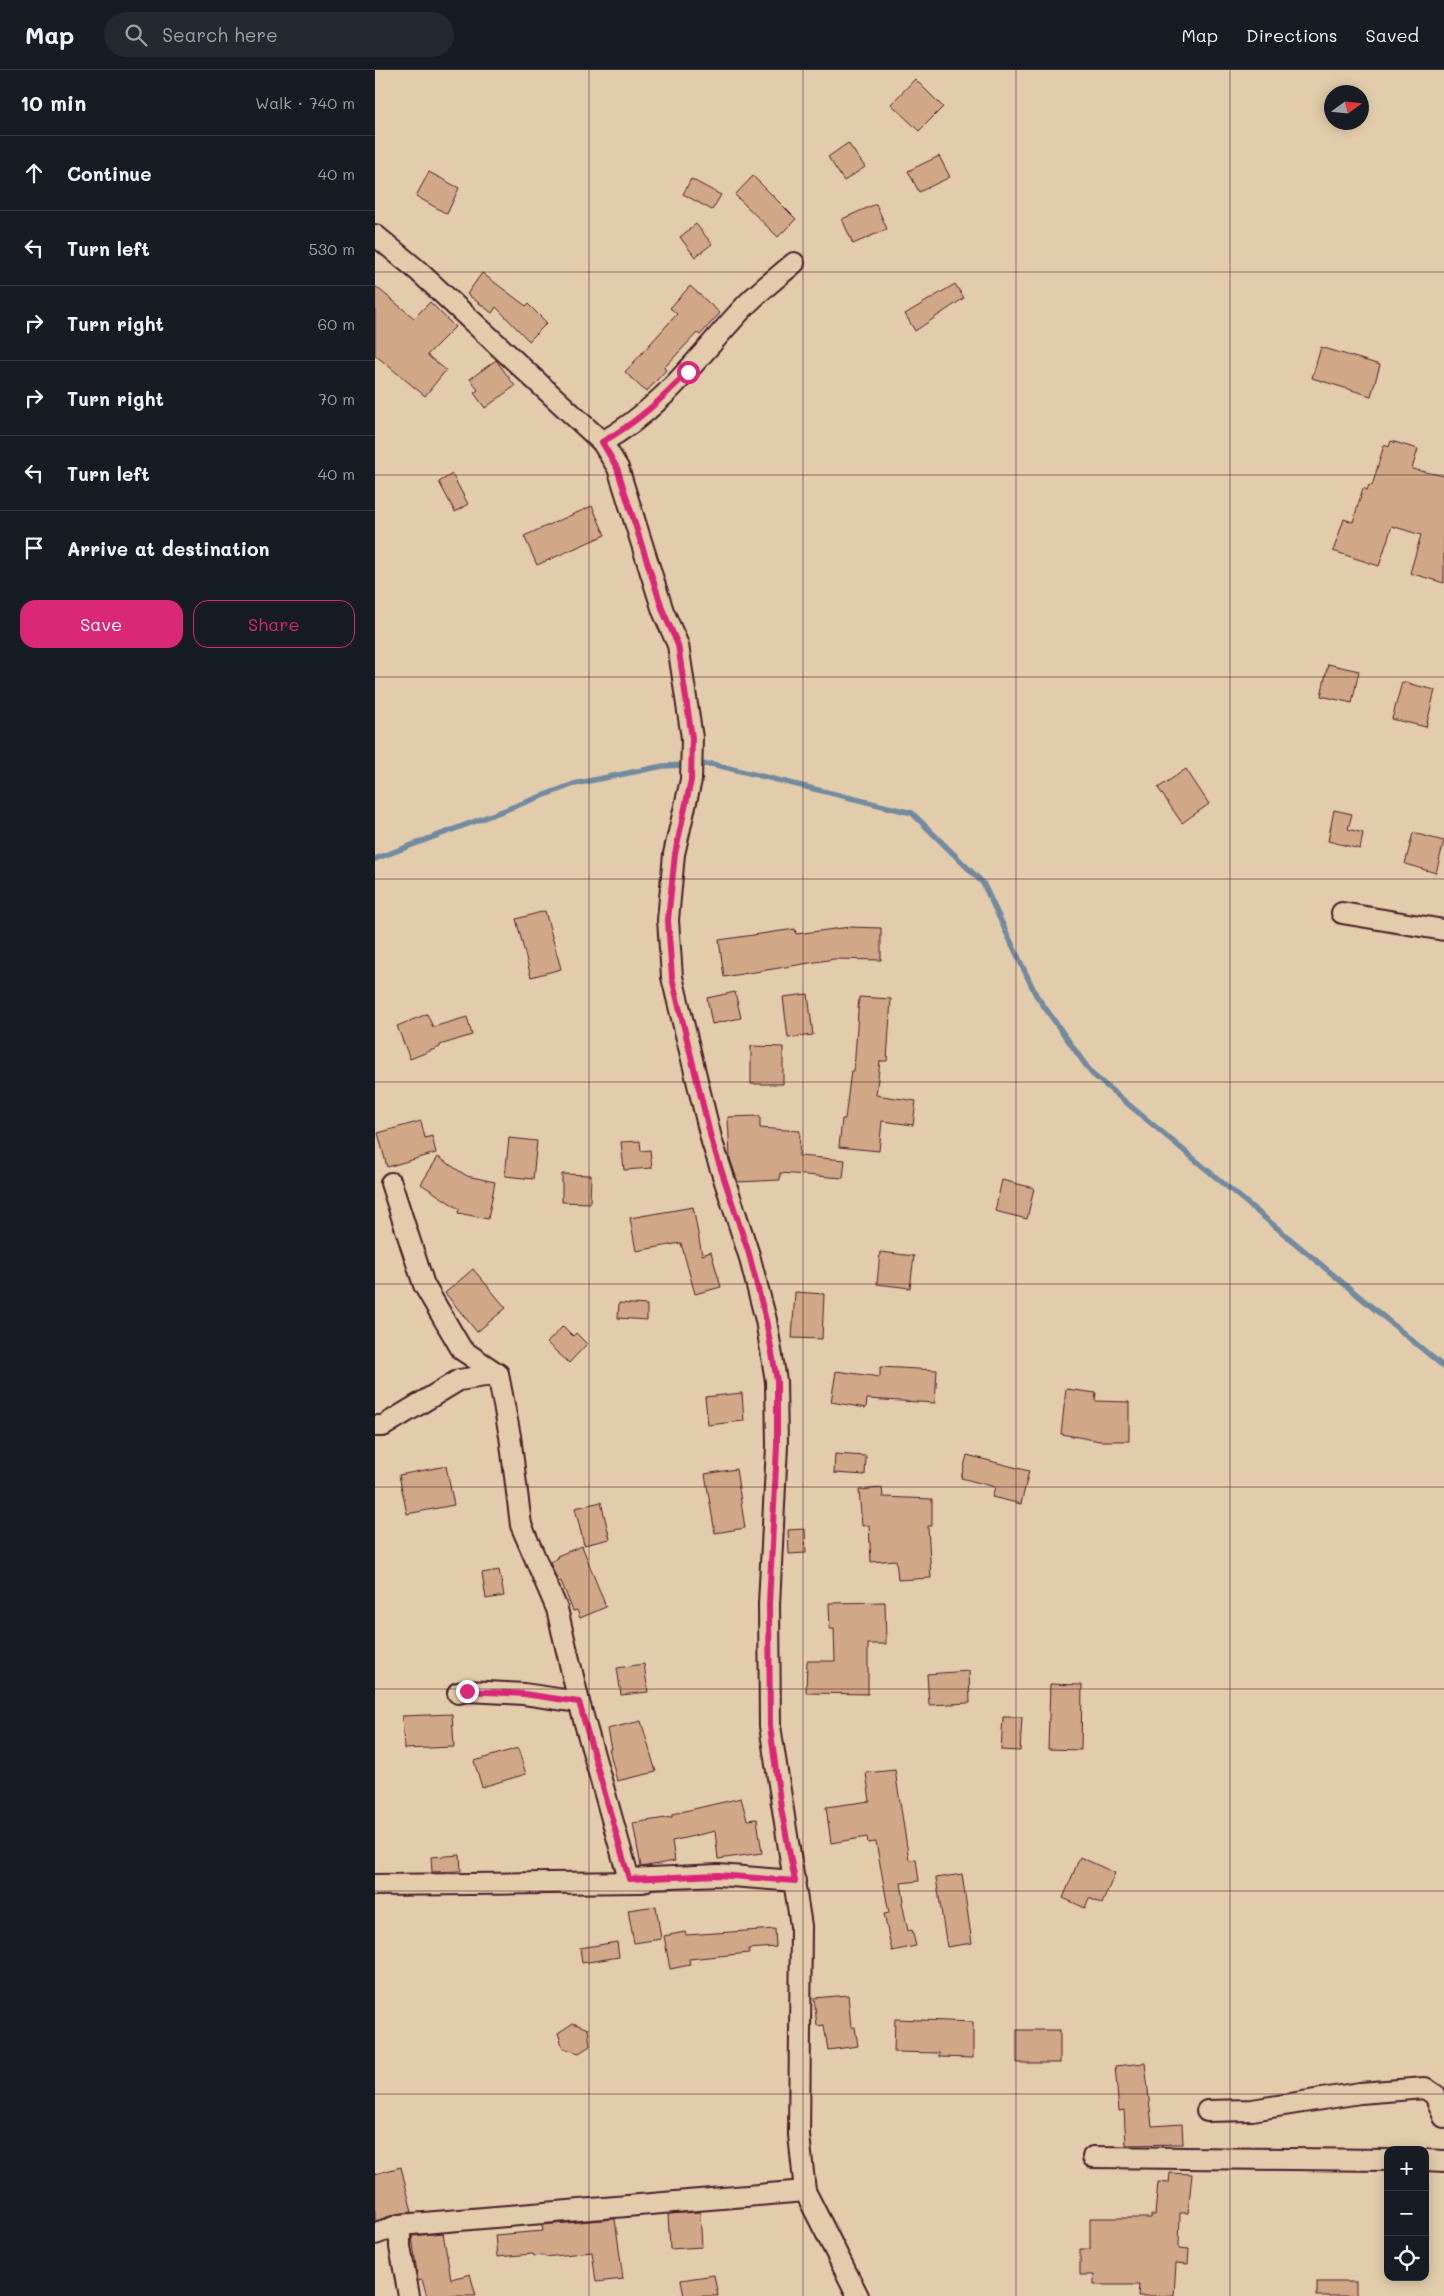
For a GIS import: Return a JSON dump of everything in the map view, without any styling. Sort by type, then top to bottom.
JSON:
[{"type":"street","points":[[375,235],[416,268],[602,442],[617,468],[663,611],[678,645],[692,738],[692,750],[691,776],[673,873],[668,920],[672,978],[712,1142],[749,1254],[766,1320],[777,1381],[777,1446],[769,1604],[770,1726],[781,1808],[795,1881],[801,1926],[799,2135],[805,2191],[858,2296]]},
{"type":"street","points":[[602,442],[625,429],[666,394],[749,302],[794,263]]},
{"type":"street","points":[[1343,913],[1444,930]]},
{"type":"street","points":[[391,1183],[424,1285],[462,1350],[498,1374],[511,1436],[521,1525],[557,1609],[579,1702],[629,1879],[718,1875],[795,1881]]},
{"type":"street","points":[[375,1426],[383,1426],[459,1380],[498,1374]]},
{"type":"street","points":[[458,1693],[467,1691],[524,1694],[579,1702]]},
{"type":"street","points":[[375,1885],[795,1881]]},
{"type":"street","points":[[1207,2111],[1252,2110],[1360,2093],[1425,2088],[1435,2094],[1444,2117]]},
{"type":"street","points":[[1093,2157],[1384,2160]]},
{"type":"street","points":[[1429,2160],[1444,2161]]},
{"type":"street","points":[[375,2234],[400,2226],[805,2191]]},
{"type":"street","points":[[400,2226],[400,2247],[409,2296]]},
{"type":"building","points":[[915,79],[943,107],[919,131],[891,104]]},
{"type":"building","points":[[848,143],[865,167],[844,181],[828,157]]},
{"type":"building","points":[[939,156],[950,177],[919,192],[908,171]]},
{"type":"building","points":[[429,172],[459,188],[447,214],[416,196]]},
{"type":"building","points":[[753,176],[796,219],[778,237],[735,195]]},
{"type":"building","points":[[691,179],[721,195],[712,210],[683,194]]},
{"type":"building","points":[[876,204],[887,229],[853,244],[842,219]]},
{"type":"building","points":[[696,224],[712,244],[695,257],[680,237]]},
{"type":"building","points":[[482,273],[526,306],[528,304],[547,323],[529,341],[496,307],[492,313],[467,294]]},
{"type":"building","points":[[955,284],[964,298],[915,331],[905,314]]},
{"type":"building","points":[[375,286],[414,318],[430,302],[455,327],[427,355],[446,370],[425,396],[375,355]]},
{"type":"building","points":[[690,286],[720,313],[700,335],[697,333],[664,368],[666,370],[646,392],[625,372],[677,314],[670,308]]},
{"type":"building","points":[[1321,347],[1380,365],[1371,396],[1312,378]]},
{"type":"building","points":[[496,360],[515,386],[485,408],[474,393],[478,390],[470,379]]},
{"type":"building","points":[[1391,441],[1418,449],[1412,469],[1444,476],[1444,583],[1410,573],[1421,535],[1392,526],[1379,566],[1333,551],[1344,519],[1353,522],[1363,488],[1367,490],[1369,485],[1372,486],[1384,445],[1389,447]]},
{"type":"building","points":[[452,474],[468,504],[455,512],[439,482]]},
{"type":"building","points":[[592,506],[605,535],[537,565],[524,536]]},
{"type":"building","points":[[1328,664],[1359,671],[1352,703],[1321,696]]},
{"type":"building","points":[[1402,682],[1435,690],[1426,727],[1392,719]]},
{"type":"building","points":[[1186,769],[1209,804],[1182,823],[1158,788]]},
{"type":"building","points":[[1334,810],[1352,814],[1348,829],[1363,833],[1360,849],[1328,841]]},
{"type":"building","points":[[1413,833],[1444,841],[1436,873],[1405,864]]},
{"type":"building","points":[[545,911],[561,969],[531,977],[516,919]]},
{"type":"building","points":[[850,927],[881,928],[881,960],[834,959],[724,977],[719,940],[795,929],[796,934]]},
{"type":"building","points":[[735,992],[741,1018],[712,1024],[707,998]]},
{"type":"building","points":[[808,994],[813,1035],[788,1038],[783,997]]},
{"type":"building","points":[[859,997],[891,999],[887,1061],[880,1061],[876,1095],[916,1101],[913,1125],[882,1121],[879,1151],[839,1147],[842,1119],[845,1119],[851,1071],[854,1071]]},
{"type":"building","points":[[427,1014],[433,1027],[467,1017],[472,1035],[440,1045],[440,1047],[410,1059],[397,1026]]},
{"type":"building","points":[[751,1046],[783,1047],[783,1084],[751,1084]]},
{"type":"building","points":[[760,1116],[760,1128],[800,1131],[799,1156],[845,1160],[843,1178],[780,1173],[780,1180],[738,1182],[730,1159],[728,1117]]},
{"type":"building","points":[[421,1121],[425,1138],[432,1136],[436,1153],[387,1167],[378,1133]]},
{"type":"building","points":[[509,1138],[537,1141],[533,1179],[505,1176]]},
{"type":"building","points":[[640,1141],[641,1151],[650,1150],[652,1168],[624,1170],[621,1142]]},
{"type":"building","points":[[438,1157],[467,1176],[495,1182],[488,1219],[458,1213],[459,1209],[421,1184]]},
{"type":"building","points":[[562,1174],[591,1175],[590,1203],[562,1202]]},
{"type":"building","points":[[1002,1180],[1034,1188],[1027,1219],[995,1211]]},
{"type":"building","points":[[693,1207],[702,1255],[711,1252],[721,1287],[695,1294],[681,1243],[636,1251],[630,1218]]},
{"type":"building","points":[[880,1252],[914,1256],[910,1288],[877,1284]]},
{"type":"building","points":[[473,1269],[506,1308],[477,1332],[445,1293]]},
{"type":"building","points":[[795,1292],[824,1294],[822,1339],[792,1338]]},
{"type":"building","points":[[619,1303],[647,1305],[647,1320],[618,1318]]},
{"type":"building","points":[[563,1326],[573,1336],[576,1333],[587,1344],[569,1363],[547,1343]]},
{"type":"building","points":[[880,1367],[937,1370],[935,1403],[867,1399],[866,1408],[831,1402],[836,1371],[880,1377]]},
{"type":"building","points":[[1066,1389],[1096,1393],[1095,1401],[1129,1402],[1129,1441],[1100,1441],[1061,1434]]},
{"type":"building","points":[[742,1393],[744,1421],[708,1425],[705,1397]]},
{"type":"building","points":[[835,1454],[866,1456],[865,1475],[834,1473]]},
{"type":"building","points":[[967,1455],[1029,1471],[1021,1504],[992,1497],[995,1487],[961,1478]]},
{"type":"building","points":[[446,1466],[454,1505],[407,1514],[399,1475]]},
{"type":"building","points":[[736,1469],[745,1528],[715,1533],[705,1474]]},
{"type":"building","points":[[882,1488],[883,1497],[932,1499],[932,1526],[928,1526],[931,1578],[898,1580],[896,1560],[871,1562],[869,1525],[862,1526],[859,1490]]},
{"type":"building","points":[[601,1502],[610,1539],[584,1545],[575,1508]]},
{"type":"building","points":[[805,1529],[806,1553],[789,1554],[788,1530]]},
{"type":"building","points":[[582,1546],[606,1607],[580,1618],[577,1610],[573,1611],[561,1581],[558,1582],[550,1562],[558,1558],[557,1556]]},
{"type":"building","points":[[499,1570],[504,1596],[486,1599],[482,1573]]},
{"type":"building","points":[[885,1602],[886,1644],[868,1644],[868,1694],[806,1693],[807,1661],[835,1661],[834,1629],[830,1629],[829,1603]]},
{"type":"building","points":[[644,1664],[648,1692],[621,1695],[617,1668]]},
{"type":"building","points":[[969,1671],[970,1703],[929,1705],[927,1674]]},
{"type":"building","points":[[1050,1684],[1082,1685],[1081,1750],[1048,1749]]},
{"type":"building","points":[[452,1714],[454,1747],[404,1749],[402,1716]]},
{"type":"building","points":[[1003,1717],[1022,1717],[1020,1751],[1001,1750]]},
{"type":"building","points":[[641,1721],[656,1772],[617,1781],[609,1749],[611,1749],[607,1729]]},
{"type":"building","points":[[518,1748],[526,1774],[482,1787],[474,1761]]},
{"type":"building","points":[[895,1770],[909,1860],[916,1859],[919,1881],[901,1883],[904,1901],[902,1902],[908,1931],[912,1930],[916,1946],[892,1951],[884,1914],[889,1913],[876,1842],[868,1843],[867,1837],[831,1843],[826,1807],[870,1801],[866,1773]]},
{"type":"building","points":[[741,1798],[747,1820],[757,1819],[762,1853],[718,1859],[715,1831],[672,1841],[675,1861],[641,1867],[633,1823],[672,1817],[672,1814]]},
{"type":"building","points":[[460,1855],[461,1871],[432,1872],[431,1857]]},
{"type":"building","points":[[1080,1857],[1115,1873],[1102,1904],[1089,1898],[1085,1908],[1063,1898]]},
{"type":"building","points":[[962,1874],[972,1943],[947,1947],[936,1878]]},
{"type":"building","points":[[656,1906],[661,1939],[634,1943],[628,1910]]},
{"type":"building","points":[[775,1929],[776,1947],[748,1949],[749,1953],[689,1959],[690,1965],[670,1969],[664,1936],[685,1932],[686,1935]]},
{"type":"building","points":[[617,1942],[619,1957],[582,1963],[580,1948]]},
{"type":"building","points":[[848,1995],[851,2027],[855,2027],[858,2046],[828,2050],[824,2025],[817,2026],[814,1998]]},
{"type":"building","points":[[895,2019],[973,2022],[973,2058],[939,2057],[939,2053],[894,2052]]},
{"type":"building","points":[[573,2023],[588,2029],[590,2046],[579,2053],[563,2048],[558,2033]]},
{"type":"building","points":[[1017,2030],[1060,2030],[1060,2063],[1017,2063]]},
{"type":"building","points":[[1145,2063],[1152,2126],[1182,2124],[1183,2144],[1126,2145],[1124,2110],[1119,2111],[1115,2066]]},
{"type":"building","points":[[401,2167],[412,2212],[396,2214],[375,2221],[375,2174]]},
{"type":"building","points":[[1170,2173],[1192,2174],[1188,2213],[1180,2213],[1179,2248],[1189,2249],[1188,2264],[1176,2263],[1174,2296],[1138,2296],[1139,2285],[1094,2285],[1094,2275],[1080,2275],[1080,2249],[1090,2249],[1090,2218],[1151,2218],[1151,2215],[1155,2215],[1158,2182],[1169,2183]]},
{"type":"building","points":[[700,2212],[702,2247],[670,2249],[668,2214]]},
{"type":"building","points":[[615,2219],[623,2279],[596,2282],[592,2252],[545,2257],[544,2255],[534,2256],[533,2254],[497,2257],[495,2235],[543,2231],[542,2225]]},
{"type":"building","points":[[443,2233],[451,2279],[470,2274],[476,2296],[427,2296],[422,2280],[418,2281],[412,2236]]},
{"type":"building","points":[[714,2275],[718,2296],[684,2296],[681,2280]]},
{"type":"building","points":[[1317,2282],[1356,2282],[1356,2296],[1317,2296]]},
{"type":"waterway","points":[[375,859],[574,784],[663,766],[712,764],[912,813],[983,883],[1036,995],[1092,1074],[1444,1367]]},
{"type":"route","points":[[467,1691],[524,1694],[579,1702],[629,1879],[718,1875],[795,1881],[781,1808],[770,1726],[769,1604],[777,1446],[777,1381],[766,1320],[749,1254],[712,1142],[672,978],[668,920],[675,854],[691,780],[692,738],[678,645],[663,611],[617,468],[602,442],[625,429],[666,394],[688,372]]}]
